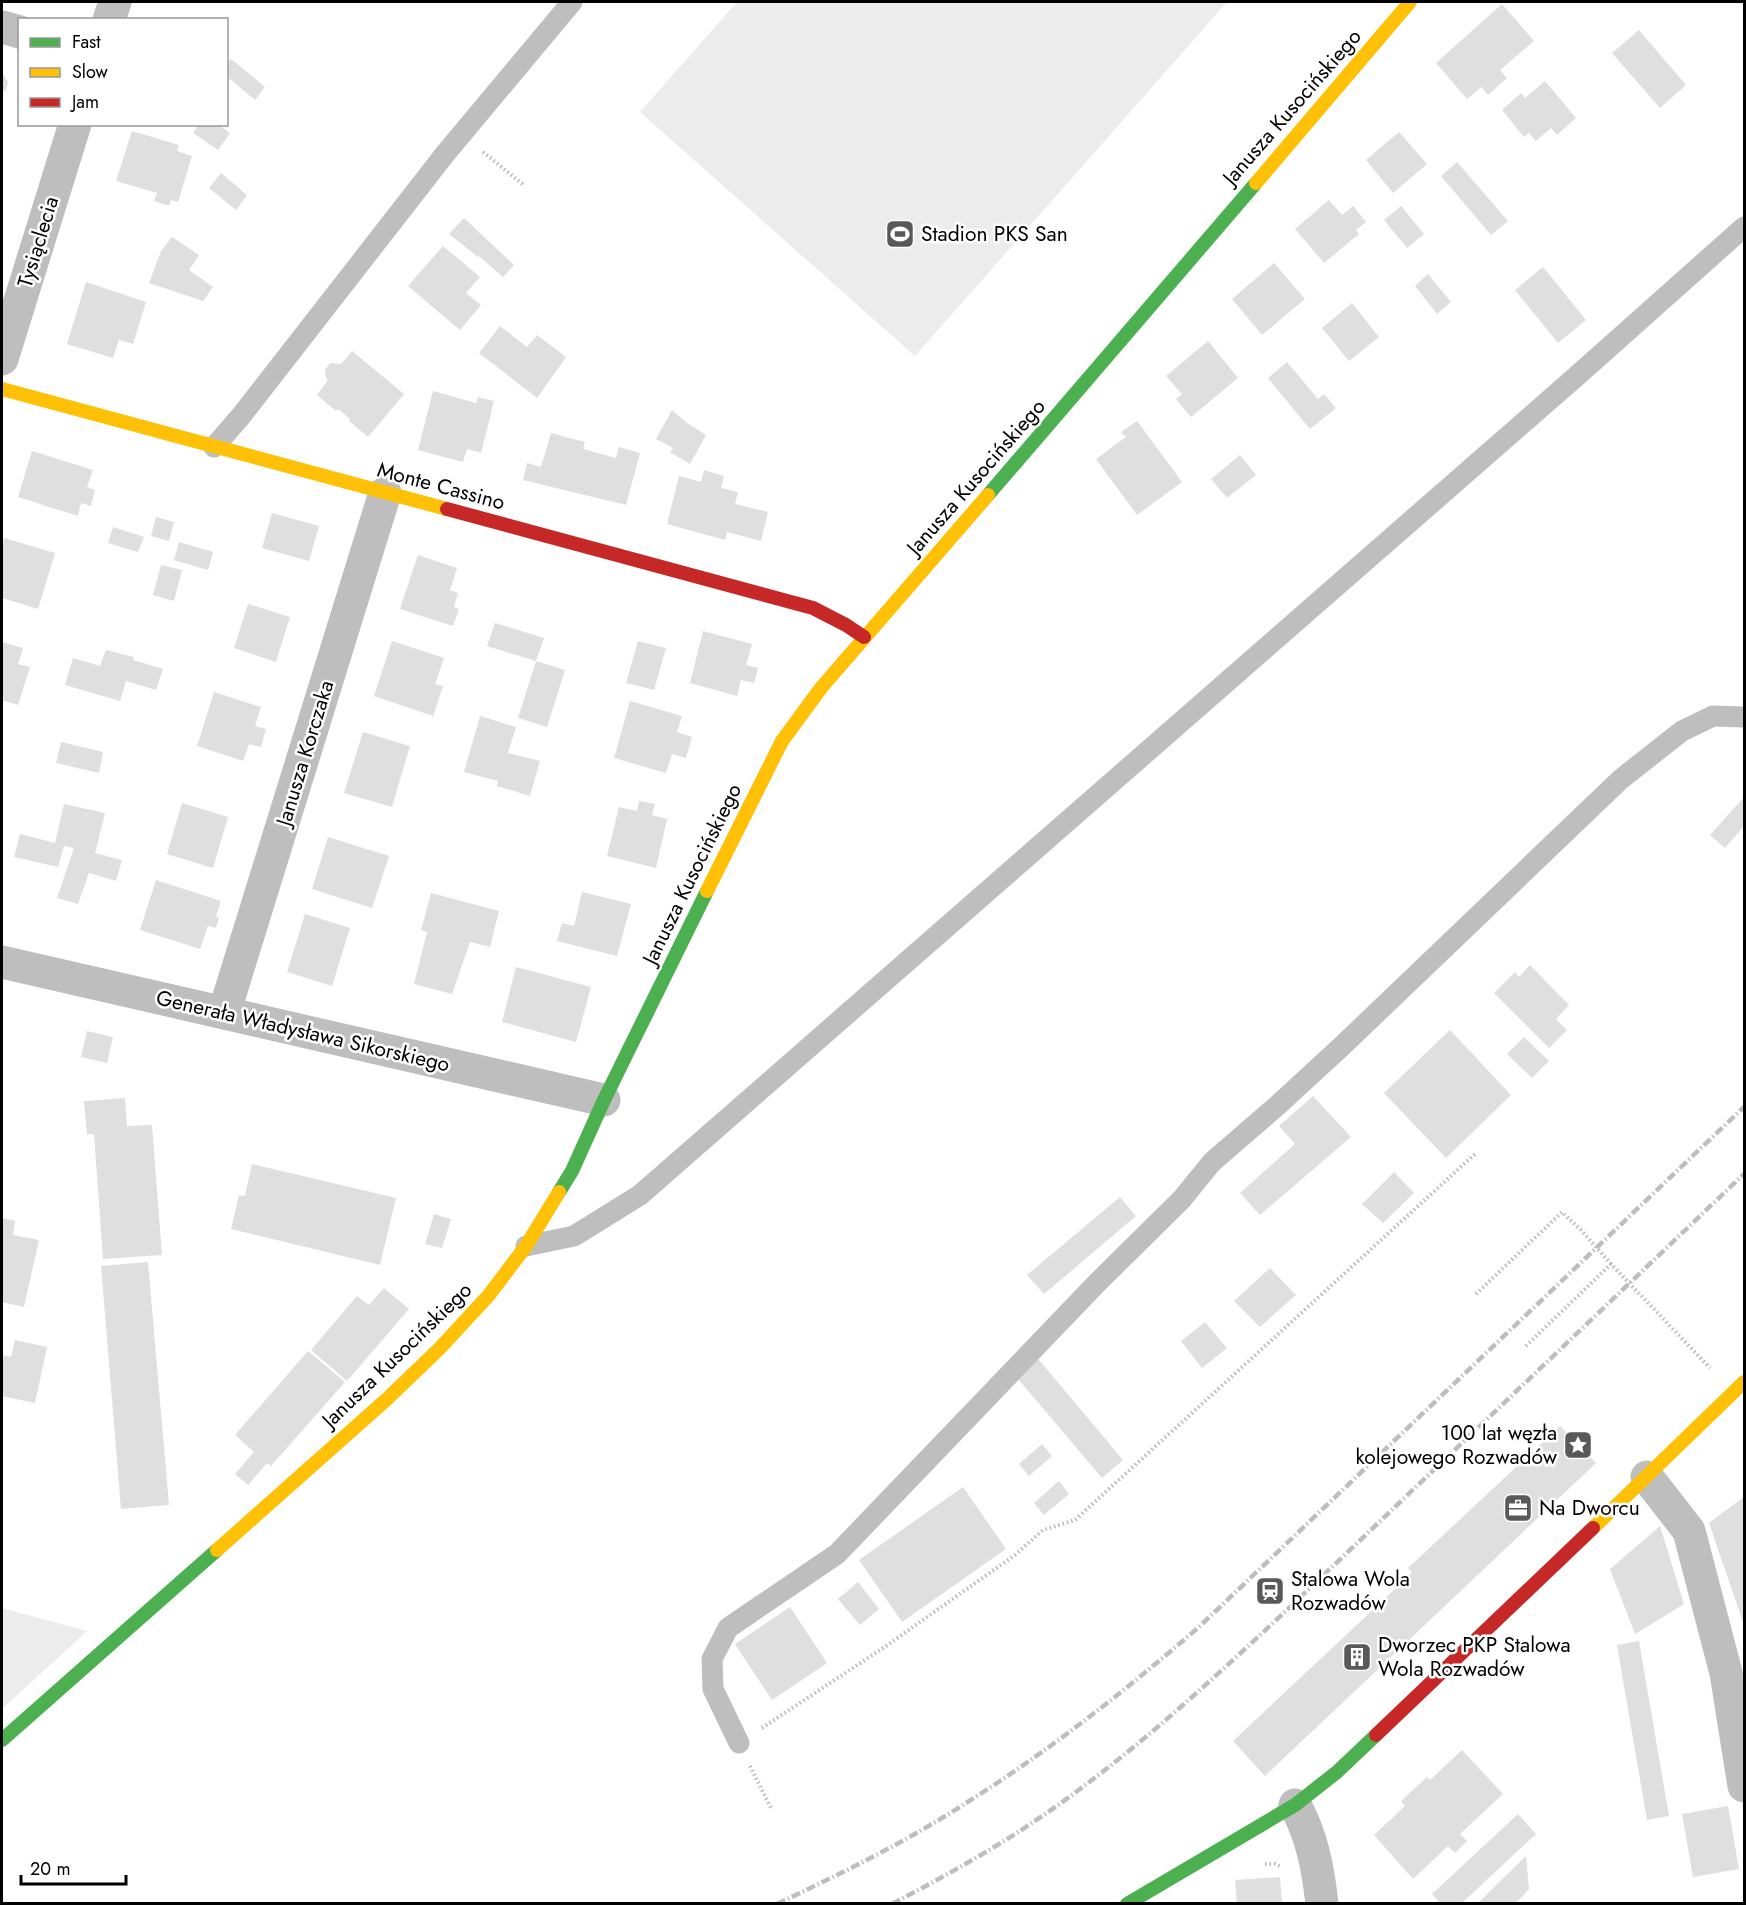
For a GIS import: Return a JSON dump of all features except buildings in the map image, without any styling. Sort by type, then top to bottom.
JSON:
[{"type":"street","points":[[110,18],[115,2]]},
{"type":"street","name":"Janusza Kusocińskiego","points":[[2,1740],[387,1399],[440,1348],[489,1295],[526,1246],[572,1171],[604,1100],[782,741],[821,688],[864,637],[1410,2]]},
{"type":"street","points":[[2,27],[18,31]]},
{"type":"street","name":"Tysiąclecia","points":[[2,359],[74,126]]},
{"type":"street","name":"Monte Cassino","points":[[2,389],[813,608],[864,637]]},
{"type":"street","name":"Janusza Korczaka","points":[[224,1013],[386,493]]},
{"type":"street","name":"Generała Władysława Sikorskiego","points":[[2,962],[604,1100]]},
{"type":"street","points":[[1127,1904],[1295,1805],[1337,1772],[1744,1382]]},
{"type":"street","points":[[1647,1477],[1689,1531],[1725,1673],[1744,1786]]},
{"type":"street","points":[[1295,1805],[1306,1825],[1314,1850],[1322,1904]]},
{"type":"lane","points":[[214,447],[241,416],[462,134],[572,2]]},
{"type":"lane","points":[[526,1246],[574,1236],[640,1195],[1552,398],[1744,227]]},
{"type":"lane","points":[[739,1743],[712,1689],[712,1659],[728,1628],[837,1554],[1097,1283],[1182,1199],[1212,1162],[1334,1053],[1621,779],[1682,731],[1713,716],[1744,717]]},
{"type":"path","points":[[462,134],[525,186]]},
{"type":"path","points":[[771,1808],[739,1743],[886,1646],[1015,1555],[1043,1530],[1075,1520],[1475,1154]]},
{"type":"path","points":[[1476,1294],[1562,1212],[1712,1370]]},
{"type":"path","points":[[1526,1346],[1611,1264]]},
{"type":"shaded area","name":"Stadion PKS San","points":[[737,2],[1227,2],[915,356],[640,112]]},
{"type":"shaded area","points":[[2,1608],[87,1631],[2,1709]]},
{"type":"railway","points":[[777,1904],[826,1881],[943,1817],[1057,1741],[1143,1674],[1199,1627],[1744,1107]]},
{"type":"railway","points":[[892,1904],[976,1858],[1038,1819],[1118,1760],[1176,1711],[1288,1609],[1744,1174]]},
{"type":"traffic: fast","points":[[988,495],[1256,183]]},
{"type":"traffic: fast","points":[[559,1192],[572,1171],[604,1100],[707,891]]},
{"type":"traffic: fast","points":[[2,1740],[217,1550]]},
{"type":"traffic: fast","points":[[1127,1904],[1295,1805],[1337,1772],[1376,1735]]},
{"type":"traffic: slow","points":[[1256,183],[1410,2]]},
{"type":"traffic: slow","points":[[2,389],[447,509]]},
{"type":"traffic: slow","points":[[707,891],[782,741],[821,688],[988,495]]},
{"type":"traffic: slow","points":[[217,1550],[387,1399],[440,1348],[489,1295],[526,1246],[559,1192]]},
{"type":"traffic: slow","points":[[1593,1528],[1744,1382]]},
{"type":"traffic: jam","points":[[447,509],[813,608],[864,637]]},
{"type":"traffic: jam","points":[[1376,1735],[1593,1528]]},
{"type":"place","name":"Stadion PKS San","points":[[900,234]]},
{"type":"place","name":"100 lat węzła kolejowego Rozwadów","points":[[1578,1445]]},
{"type":"place","name":"Na Dworcu","points":[[1518,1508]]},
{"type":"place","name":"Stalowa Wola Rozwadów","points":[[1270,1591]]},
{"type":"place","name":"Dworzec PKP Stalowa Wola Rozwadów","points":[[1357,1657]]}]
